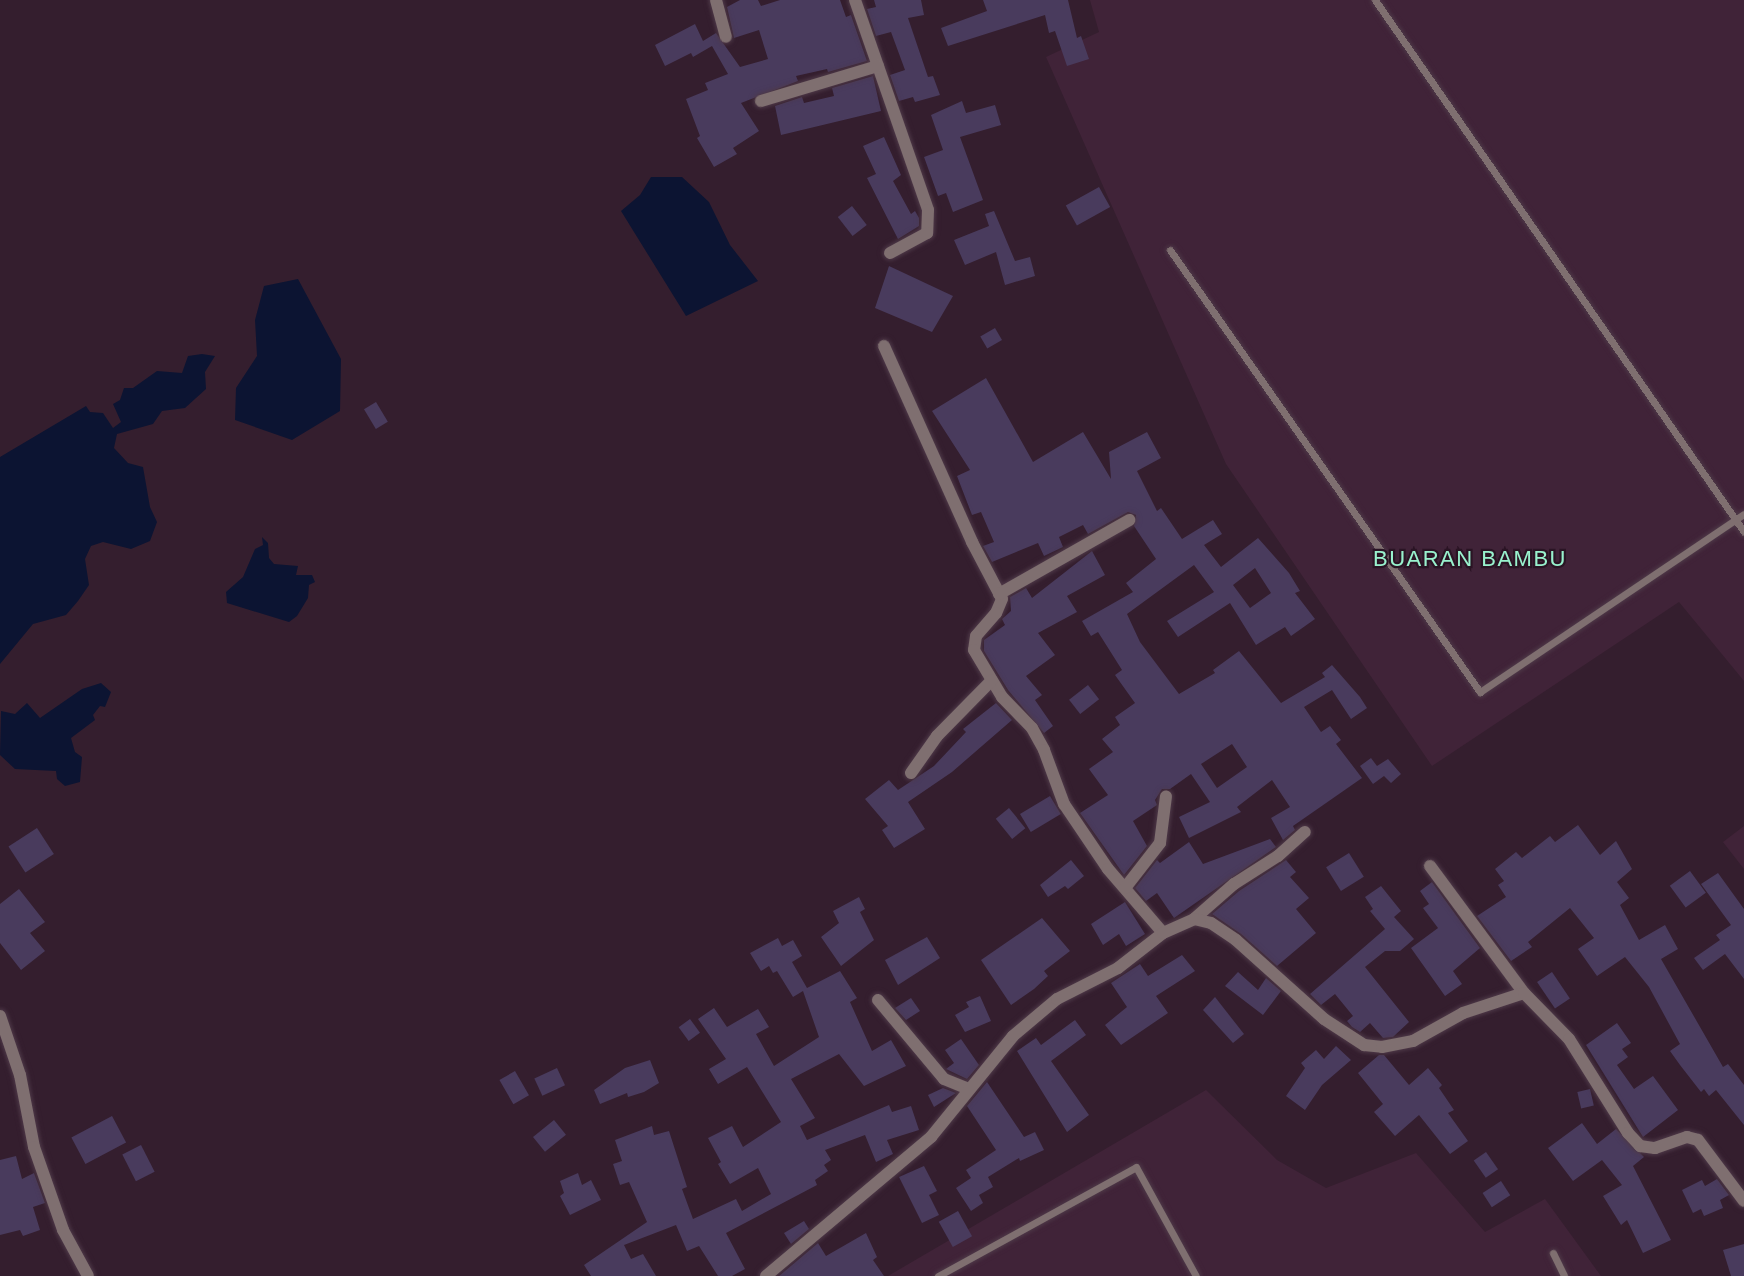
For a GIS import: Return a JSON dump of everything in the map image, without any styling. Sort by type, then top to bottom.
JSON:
[{"type":"street","points":[[716,0],[726,37]]},
{"type":"street","points":[[855,0],[928,210],[927,233],[890,253]]},
{"type":"street","points":[[761,101],[878,66]]},
{"type":"street","points":[[884,346],[999,594],[1002,605],[973,642],[974,650],[1002,697],[1032,728],[1044,750],[1064,804],[1125,888],[1163,933]]},
{"type":"street","points":[[999,594],[1129,520]]},
{"type":"street","points":[[911,773],[937,736],[993,680]]},
{"type":"street","points":[[1125,888],[1160,843],[1166,796]]},
{"type":"street","points":[[766,1276],[931,1137],[1013,1036],[1057,999],[1118,968],[1163,933],[1194,919],[1305,832]]},
{"type":"street","points":[[1430,866],[1524,993],[1569,1039],[1628,1133],[1641,1146],[1655,1148],[1687,1137],[1698,1140],[1744,1201]]},
{"type":"street","points":[[1194,919],[1211,923],[1236,940],[1324,1019],[1365,1045],[1382,1047],[1413,1041],[1463,1013],[1524,993]]},
{"type":"street","points":[[878,1000],[944,1079],[969,1089]]},
{"type":"street","points":[[0,1016],[20,1075],[34,1147],[63,1230],[88,1276]]},
{"type":"lane","points":[[1375,0],[1744,532]]},
{"type":"lane","points":[[1170,250],[1480,692],[1744,514]]},
{"type":"lane","points":[[938,1276],[1136,1167],[1196,1276]]},
{"type":"lane","points":[[1553,1253],[1564,1276]]},
{"type":"shaded area","points":[[1090,0],[1744,0],[1744,681],[1679,602],[1432,766],[1226,464],[1046,57],[1099,32]]},
{"type":"shaded area","points":[[1744,826],[1744,869],[1723,842]]},
{"type":"shaded area","points":[[1206,1090],[1277,1160],[1326,1188],[1416,1153],[1485,1232],[1545,1199],[1601,1276],[888,1276]]},
{"type":"water","points":[[651,177],[682,177],[709,202],[730,245],[758,281],[686,316],[621,211],[640,195]]},
{"type":"water","points":[[298,279],[341,359],[340,411],[292,440],[235,420],[236,388],[257,356],[255,320],[264,286]]},
{"type":"water","points":[[202,354],[215,356],[205,372],[206,389],[185,408],[162,411],[153,424],[117,434],[114,448],[128,463],[143,467],[150,507],[157,522],[150,541],[131,549],[103,542],[91,546],[85,559],[89,585],[78,601],[66,615],[33,624],[0,664],[0,457],[86,406],[90,412],[103,413],[113,428],[121,422],[113,404],[120,400],[124,388],[133,388],[157,371],[182,373],[188,356]]},
{"type":"water","points":[[262,537],[268,543],[269,558],[274,564],[298,566],[296,575],[312,575],[315,582],[309,585],[308,598],[297,616],[289,622],[227,603],[226,592],[243,577],[255,549],[263,545]]},
{"type":"water","points":[[101,683],[111,692],[105,707],[100,706],[93,715],[95,720],[71,738],[75,752],[82,757],[80,782],[65,786],[57,779],[56,771],[15,769],[0,755],[1,711],[15,714],[27,703],[40,718],[82,689]]},
{"type":"building","points":[[740,0],[758,0],[761,6],[780,0],[840,0],[846,17],[851,15],[867,61],[828,72],[827,69],[796,76],[798,81],[741,103],[759,131],[733,148],[737,154],[714,167],[697,138],[700,136],[686,99],[708,90],[705,83],[728,74],[712,46],[693,57],[691,53],[665,66],[655,45],[695,24],[703,41],[716,33],[740,67],[768,59],[759,30],[734,38],[727,7]]},
{"type":"building","points":[[874,0],[921,0],[924,15],[908,18],[928,77],[933,76],[940,95],[915,102],[913,97],[899,101],[890,75],[905,70],[891,32],[876,36],[867,9],[876,7]]},
{"type":"building","points":[[983,0],[1068,0],[1077,38],[1081,36],[1089,59],[1067,66],[1055,31],[1049,33],[1045,15],[948,46],[941,28],[987,11]]},
{"type":"building","points":[[873,76],[881,111],[781,135],[775,106],[802,97],[804,103],[834,96],[832,88]]},
{"type":"building","points":[[962,101],[966,113],[995,105],[1001,125],[960,137],[983,200],[953,212],[946,193],[938,196],[924,157],[943,150],[931,115]]},
{"type":"building","points":[[884,137],[901,175],[893,181],[911,214],[915,211],[919,218],[919,226],[898,239],[867,178],[876,174],[863,146]]},
{"type":"building","points":[[1099,187],[1110,207],[1077,226],[1066,205]]},
{"type":"building","points":[[852,206],[867,225],[853,236],[838,217]]},
{"type":"building","points":[[994,211],[1015,261],[1030,257],[1035,276],[1005,285],[996,252],[965,265],[954,240],[989,226],[985,214]]},
{"type":"building","points":[[889,266],[953,296],[932,332],[875,308]]},
{"type":"building","points":[[995,328],[1002,340],[987,349],[980,336]]},
{"type":"building","points":[[986,378],[1033,462],[1083,432],[1111,479],[1109,452],[1147,432],[1161,458],[1137,471],[1157,511],[1161,508],[1182,539],[1213,520],[1222,534],[1204,545],[1221,567],[1258,538],[1289,573],[1300,591],[1295,593],[1315,619],[1291,636],[1285,627],[1256,645],[1230,603],[1178,637],[1167,621],[1214,592],[1194,565],[1127,614],[1140,642],[1179,694],[1215,673],[1213,670],[1239,651],[1281,703],[1325,677],[1322,673],[1332,665],[1367,708],[1351,719],[1332,690],[1304,707],[1321,732],[1330,726],[1341,740],[1336,744],[1362,778],[1293,826],[1295,830],[1283,840],[1271,818],[1290,807],[1272,780],[1237,807],[1241,812],[1189,838],[1179,817],[1210,802],[1191,774],[1170,789],[1162,789],[1155,800],[1157,805],[1133,821],[1147,846],[1124,875],[1080,813],[1108,795],[1089,769],[1113,752],[1102,739],[1120,725],[1115,717],[1135,703],[1115,675],[1122,670],[1098,632],[1091,636],[1082,621],[1133,592],[1126,583],[1156,559],[1134,526],[1136,515],[1128,512],[1088,534],[1083,525],[1059,537],[1063,547],[1044,556],[1038,543],[992,562],[983,546],[994,542],[981,512],[972,515],[957,476],[970,470],[932,411]],"holes":[[[1255,568],[1271,593],[1250,608],[1233,585]],[[1232,744],[1247,767],[1217,788],[1201,764]]]},
{"type":"building","points":[[376,402],[388,422],[376,429],[364,409]]},
{"type":"building","points":[[1092,551],[1105,575],[1067,596],[1077,612],[1038,633],[1055,655],[1026,676],[1042,695],[1035,700],[1053,726],[1044,733],[1008,690],[984,651],[984,640],[1005,625],[1002,619],[1011,611],[1010,597],[1026,588],[1032,598]]},
{"type":"building","points":[[1088,685],[1099,699],[1080,714],[1069,700]]},
{"type":"building","points":[[996,703],[1012,720],[952,772],[908,802],[925,829],[894,848],[882,830],[888,826],[865,799],[889,780],[898,790],[934,766],[966,732],[963,729]]},
{"type":"building","points":[[1371,758],[1377,766],[1388,759],[1401,774],[1391,783],[1384,776],[1373,784],[1360,766]]},
{"type":"building","points":[[1050,796],[1061,814],[1031,832],[1020,814]]},
{"type":"building","points":[[1009,808],[1025,828],[1012,839],[996,819]]},
{"type":"building","points":[[1578,825],[1600,855],[1616,841],[1632,869],[1617,882],[1629,898],[1620,905],[1639,940],[1665,925],[1678,949],[1661,959],[1723,1067],[1728,1064],[1744,1085],[1744,1125],[1716,1090],[1709,1096],[1704,1089],[1701,1092],[1670,1051],[1680,1044],[1649,987],[1625,957],[1597,976],[1578,949],[1594,938],[1570,908],[1528,942],[1532,947],[1511,961],[1477,916],[1506,897],[1498,885],[1504,881],[1495,869],[1516,852],[1522,858],[1550,836],[1555,842]]},
{"type":"building","points":[[37,828],[54,854],[25,873],[8,847]]},
{"type":"building","points":[[1270,839],[1276,847],[1174,918],[1157,893],[1146,901],[1135,888],[1157,860],[1160,863],[1189,842],[1203,864]]},
{"type":"building","points":[[1349,853],[1364,877],[1341,891],[1326,867]]},
{"type":"building","points":[[1071,860],[1084,876],[1068,889],[1065,886],[1048,897],[1040,885]]},
{"type":"building","points":[[1286,860],[1296,872],[1290,877],[1309,898],[1296,909],[1316,933],[1277,966],[1241,934],[1212,914],[1239,891]]},
{"type":"building","points":[[1690,871],[1706,893],[1686,908],[1670,886]]},
{"type":"building","points":[[1718,873],[1744,909],[1744,979],[1725,954],[1703,970],[1694,958],[1720,940],[1716,935],[1731,925],[1701,884]]},
{"type":"building","points":[[1432,882],[1480,948],[1453,971],[1462,984],[1445,996],[1411,948],[1438,928],[1423,908],[1429,904],[1420,891]]},
{"type":"building","points":[[1381,886],[1401,911],[1394,917],[1414,939],[1400,951],[1385,951],[1365,967],[1409,1022],[1393,1037],[1383,1038],[1370,1023],[1360,1032],[1352,1027],[1347,1021],[1353,1016],[1335,994],[1321,1005],[1310,994],[1385,929],[1370,911],[1373,909],[1365,897]]},
{"type":"building","points":[[19,889],[45,922],[30,933],[45,951],[21,970],[0,943],[0,904]]},
{"type":"building","points":[[859,897],[865,909],[860,912],[874,940],[841,966],[821,937],[839,923],[833,911]]},
{"type":"building","points":[[1125,902],[1145,934],[1126,946],[1119,934],[1103,945],[1091,924]]},
{"type":"building","points":[[1042,918],[1070,951],[1044,971],[1048,976],[1034,989],[1011,1005],[981,960]]},
{"type":"building","points":[[927,937],[940,958],[898,985],[885,960]]},
{"type":"building","points":[[778,938],[782,946],[793,940],[802,956],[792,962],[807,988],[840,971],[857,998],[850,1002],[872,1051],[891,1040],[906,1066],[864,1086],[839,1054],[791,1079],[815,1118],[800,1126],[807,1140],[889,1105],[892,1112],[911,1106],[919,1130],[887,1140],[893,1154],[876,1162],[865,1135],[825,1150],[831,1160],[824,1165],[828,1171],[815,1180],[817,1185],[726,1233],[745,1269],[732,1276],[718,1276],[699,1246],[687,1251],[676,1225],[624,1245],[631,1259],[643,1254],[656,1276],[591,1276],[584,1265],[647,1222],[629,1182],[620,1185],[613,1164],[622,1161],[615,1140],[652,1126],[654,1135],[669,1131],[687,1187],[682,1189],[693,1219],[736,1199],[742,1211],[771,1194],[758,1168],[730,1184],[718,1164],[721,1162],[708,1138],[732,1126],[743,1147],[781,1122],[747,1067],[718,1084],[709,1069],[726,1059],[698,1019],[714,1008],[727,1027],[758,1009],[769,1027],[756,1034],[774,1066],[819,1037],[803,991],[793,997],[777,971],[773,973],[769,966],[761,971],[750,953]]},
{"type":"building","points":[[1182,955],[1195,971],[1156,996],[1168,1013],[1121,1045],[1105,1025],[1127,1007],[1111,983],[1140,964],[1148,976]]},
{"type":"building","points":[[1238,972],[1258,990],[1266,978],[1281,991],[1263,1015],[1225,986]]},
{"type":"building","points":[[1552,972],[1570,999],[1555,1009],[1537,982]]},
{"type":"building","points":[[980,996],[991,1021],[965,1032],[955,1015],[969,1007],[966,1002]]},
{"type":"building","points":[[1215,997],[1244,1034],[1233,1043],[1203,1010]]},
{"type":"building","points":[[911,998],[920,1011],[906,1020],[895,1008]]},
{"type":"building","points":[[690,1019],[700,1033],[689,1041],[679,1027]]},
{"type":"building","points":[[1075,1020],[1086,1035],[1051,1061],[1089,1115],[1067,1132],[1017,1051],[1036,1038],[1041,1045]]},
{"type":"building","points":[[1617,1023],[1631,1043],[1622,1049],[1628,1057],[1617,1065],[1634,1089],[1653,1076],[1678,1110],[1643,1137],[1586,1045]]},
{"type":"building","points":[[961,1039],[979,1065],[967,1079],[946,1069],[954,1063],[945,1050]]},
{"type":"building","points":[[1336,1046],[1351,1060],[1322,1085],[1305,1110],[1286,1096],[1305,1068],[1301,1063],[1316,1050],[1324,1059]]},
{"type":"building","points":[[1379,1055],[1384,1055],[1409,1085],[1428,1068],[1442,1085],[1439,1088],[1454,1110],[1448,1113],[1468,1141],[1450,1154],[1419,1115],[1395,1136],[1374,1112],[1383,1104],[1358,1073]]},
{"type":"building","points":[[650,1060],[659,1083],[644,1092],[628,1097],[627,1093],[600,1104],[594,1090],[625,1068]]},
{"type":"building","points":[[557,1068],[565,1085],[542,1096],[534,1079]]},
{"type":"building","points":[[515,1071],[529,1095],[513,1104],[499,1080]]},
{"type":"building","points":[[987,1082],[1024,1137],[1035,1132],[1044,1150],[1020,1161],[1019,1158],[988,1177],[993,1187],[979,1195],[983,1203],[971,1211],[956,1188],[971,1178],[966,1170],[996,1150],[967,1106]]},
{"type":"building","points":[[943,1088],[956,1093],[934,1107],[928,1095]]},
{"type":"building","points":[[1590,1089],[1594,1106],[1581,1108],[1577,1092]]},
{"type":"building","points":[[112,1116],[126,1142],[85,1164],[71,1138]]},
{"type":"building","points":[[554,1120],[566,1135],[545,1152],[533,1137]]},
{"type":"building","points":[[1582,1123],[1597,1144],[1616,1129],[1644,1157],[1633,1166],[1671,1240],[1643,1253],[1627,1220],[1621,1225],[1603,1196],[1622,1185],[1602,1160],[1573,1181],[1548,1148]]},
{"type":"building","points":[[141,1145],[155,1172],[136,1181],[122,1155]]},
{"type":"building","points":[[1486,1152],[1498,1169],[1486,1178],[1474,1161]]},
{"type":"building","points":[[16,1156],[22,1179],[34,1173],[45,1203],[33,1207],[40,1230],[23,1236],[20,1230],[0,1235],[0,1160]]},
{"type":"building","points":[[924,1166],[937,1191],[929,1195],[939,1215],[922,1223],[899,1177]]},
{"type":"building","points":[[578,1173],[582,1185],[591,1180],[601,1200],[570,1215],[560,1196],[564,1193],[560,1181]]},
{"type":"building","points":[[1717,1179],[1729,1195],[1720,1200],[1723,1208],[1704,1216],[1701,1209],[1693,1213],[1682,1190],[1702,1180],[1705,1186]]},
{"type":"building","points":[[1501,1181],[1510,1195],[1492,1207],[1483,1193]]},
{"type":"building","points":[[958,1211],[972,1236],[953,1247],[939,1222]]},
{"type":"building","points":[[804,1221],[809,1229],[791,1244],[784,1233]]},
{"type":"building","points":[[866,1233],[877,1257],[873,1260],[884,1276],[779,1276],[818,1243],[826,1256]]},
{"type":"building","points":[[1744,1244],[1744,1276],[1731,1276],[1723,1250]]},
{"type":"district","name":"BUARAN BAMBU","points":[[1470,559]]}]
